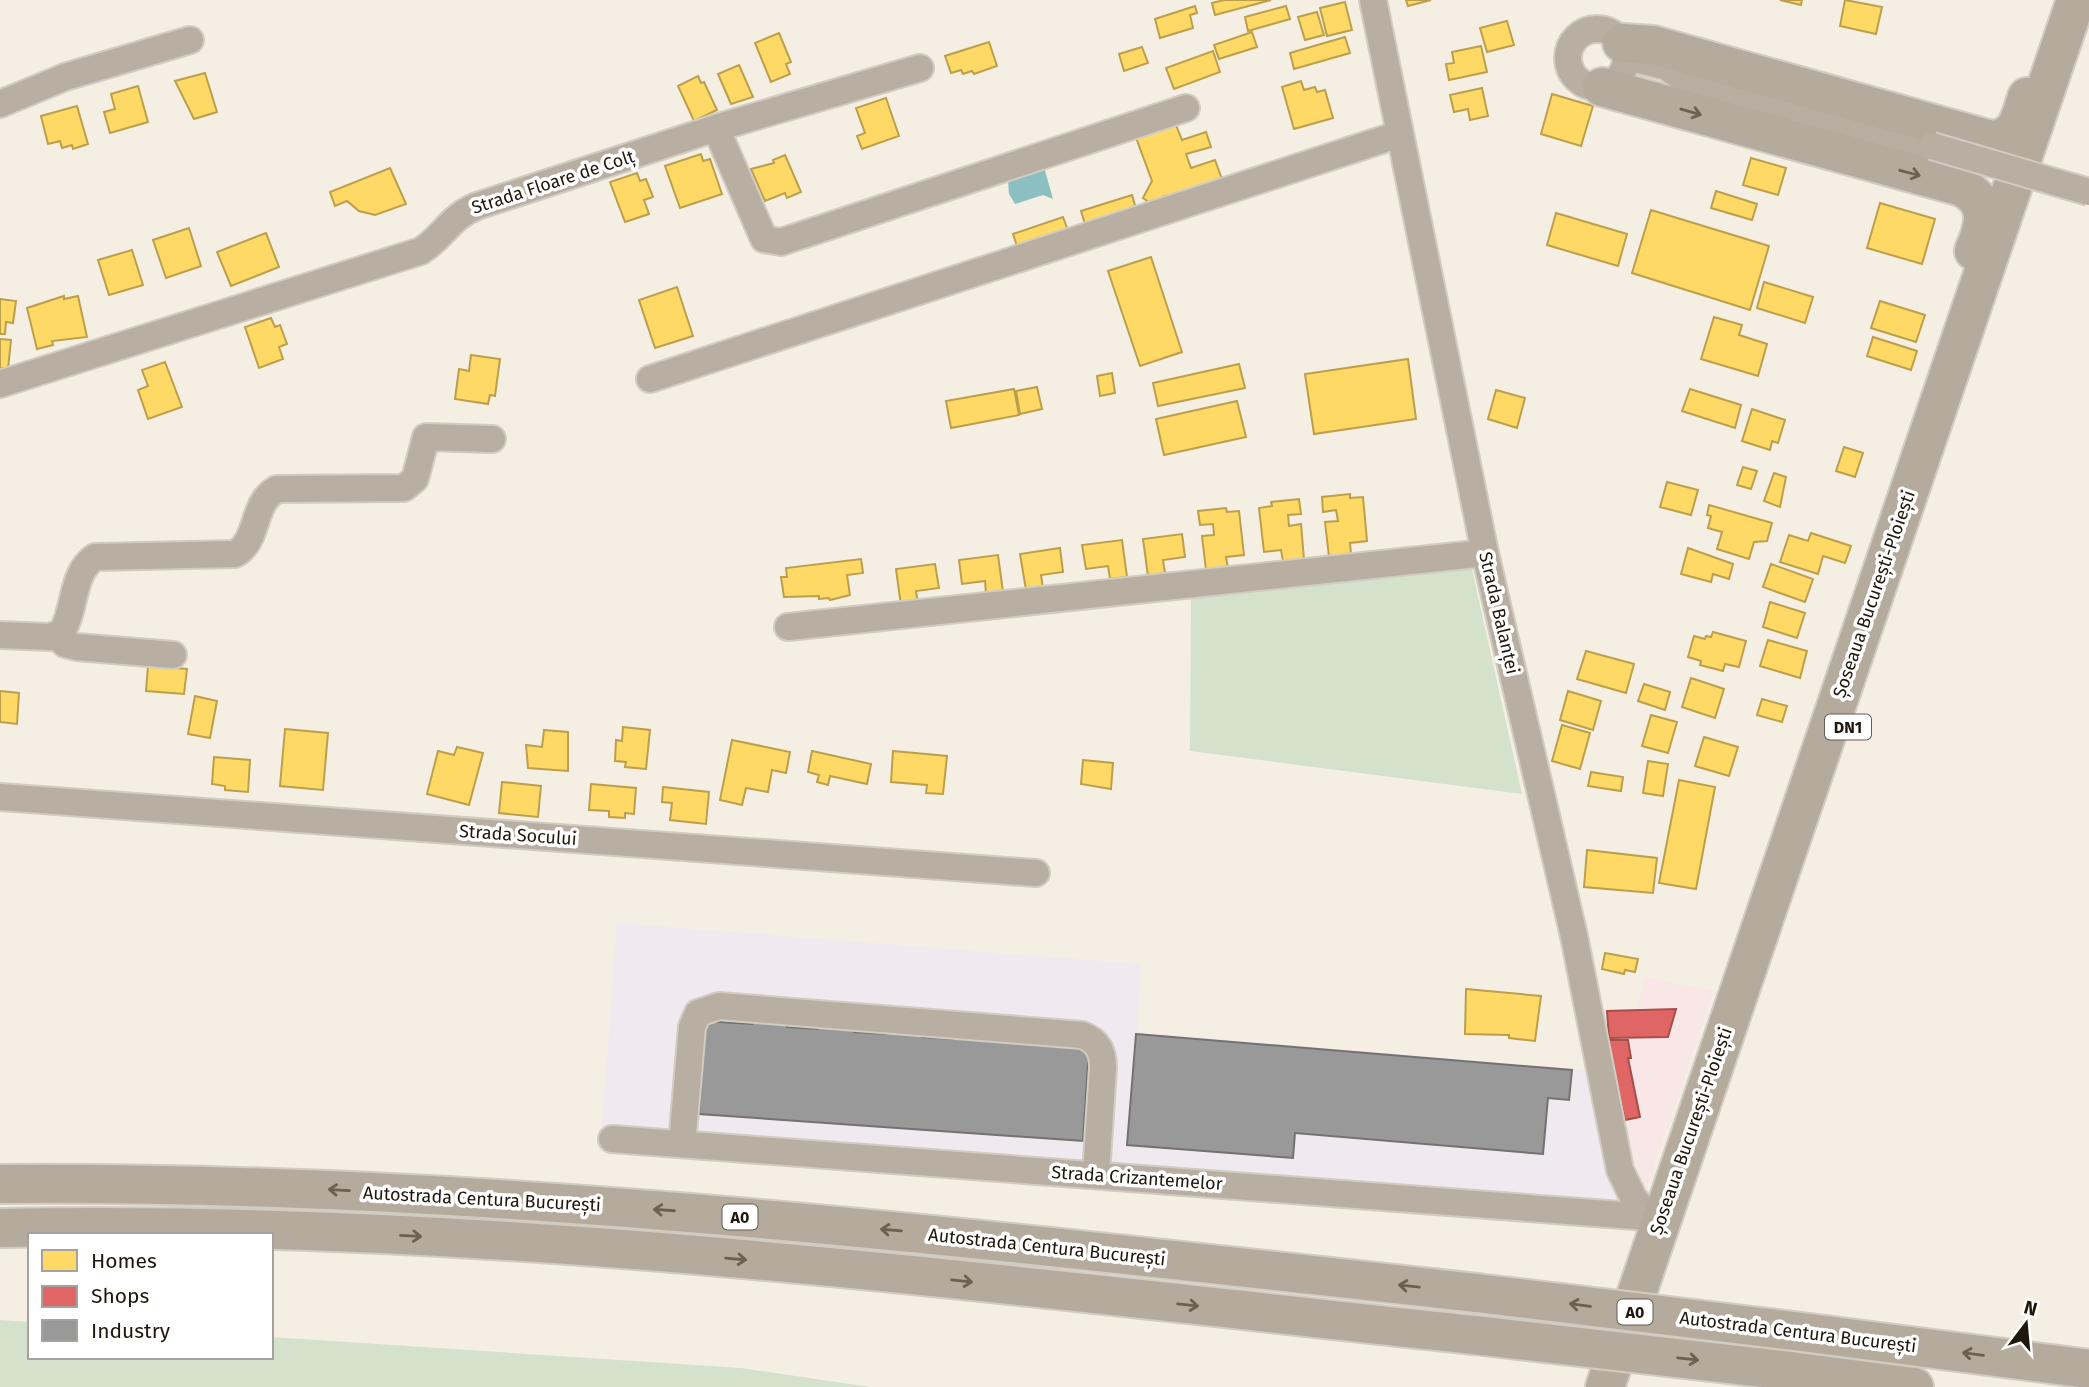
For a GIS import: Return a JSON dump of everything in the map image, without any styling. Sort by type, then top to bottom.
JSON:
[{"type":"highway","points":[[1617,66],[1653,45],[1974,137],[2004,139],[2018,124],[2062,0]]},
{"type":"highway","name":"Șoseaua București-Ploiești","points":[[1605,1387],[1655,1217],[2076,0]]},
{"type":"highway","name":"Șoseaua București-Ploiești","points":[[1623,1387],[2080,60],[2089,15]]},
{"type":"highway","points":[[1617,66],[1972,192],[1983,209],[1984,222],[1930,374],[1927,394],[1931,425]]},
{"type":"highway","name":"Autostrada Centura București","points":[[0,1184],[291,1188],[682,1211],[901,1231],[1477,1293],[2089,1369]]},
{"type":"highway","points":[[0,1228],[288,1230],[664,1253],[1474,1335],[1914,1387]]},
{"type":"street","name":"Strada Balanței","points":[[1373,0],[1485,553],[1574,936],[1620,1170],[1633,1197],[1655,1217]]},
{"type":"street","points":[[0,104],[54,81],[190,40]]},
{"type":"street","points":[[1617,66],[1667,67],[1683,79],[1932,146],[2089,192]]},
{"type":"street","name":"Strada Floare de Colț","points":[[0,384],[408,256],[432,244],[455,217],[471,209],[716,128],[920,68]]},
{"type":"street","points":[[716,128],[764,239],[781,242],[1186,108]]},
{"type":"street","points":[[650,379],[1400,134]]},
{"type":"street","points":[[57,636],[67,625],[80,574],[86,562],[95,556],[235,554],[247,544],[263,499],[277,489],[404,488],[415,479],[426,437],[492,439]]},
{"type":"street","points":[[788,627],[1485,553]]},
{"type":"street","points":[[0,635],[57,636],[65,644],[77,648],[173,655]]},
{"type":"street","name":"Strada Socului","points":[[0,797],[1036,873]]},
{"type":"street","points":[[682,1144],[692,1027],[698,1013],[719,1006],[1082,1035],[1091,1038],[1097,1043],[1103,1058],[1096,1174]]},
{"type":"street","name":"Strada Crizantemelor","points":[[612,1139],[1655,1217]]},
{"type":"shaded area","points":[[617,923],[1141,964],[1137,1032],[1589,1070],[1623,1229],[600,1151]]},
{"type":"shaded area","points":[[1645,977],[1714,991],[1634,1226],[1623,1229],[1589,1070],[1598,1010],[1637,1008]]},
{"type":"green space","points":[[1471,565],[1522,794],[1190,751],[1191,590]]},
{"type":"green space","points":[[0,1320],[28,1322],[28,1359],[273,1359],[273,1337],[741,1368],[870,1387],[0,1387]]},
{"type":"water","points":[[1040,167],[1044,167],[1053,199],[1043,195],[1015,204],[1009,194],[1008,180],[1033,174]]},
{"type":"building: Homes","points":[[1224,0],[1271,0],[1215,15],[1212,3]]},
{"type":"building: Homes","points":[[1406,0],[1431,0],[1408,6]]},
{"type":"building: Homes","points":[[1780,0],[1802,0],[1801,5]]},
{"type":"building: Homes","points":[[1845,0],[1882,7],[1876,34],[1840,26]]},
{"type":"building: Homes","points":[[1345,2],[1352,30],[1327,36],[1320,8]]},
{"type":"building: Homes","points":[[1195,6],[1197,13],[1190,15],[1193,28],[1160,38],[1155,19]]},
{"type":"building: Homes","points":[[1286,6],[1290,19],[1248,31],[1245,17]]},
{"type":"building: Homes","points":[[1317,12],[1324,35],[1305,40],[1298,17]]},
{"type":"building: Homes","points":[[1507,21],[1514,45],[1487,52],[1480,28]]},
{"type":"building: Homes","points":[[1252,32],[1257,47],[1219,59],[1214,45]]},
{"type":"building: Homes","points":[[779,33],[791,62],[786,64],[790,74],[771,82],[755,43]]},
{"type":"building: Homes","points":[[1345,37],[1350,53],[1294,69],[1290,53]]},
{"type":"building: Homes","points":[[989,42],[997,66],[974,74],[972,71],[963,74],[961,70],[951,73],[945,56]]},
{"type":"building: Homes","points":[[1481,46],[1487,72],[1449,80],[1446,64],[1454,63],[1452,52]]},
{"type":"building: Homes","points":[[1142,47],[1148,63],[1124,71],[1119,54]]},
{"type":"building: Homes","points":[[1213,51],[1220,72],[1174,89],[1166,68]]},
{"type":"building: Homes","points":[[739,65],[753,97],[731,104],[718,74]]},
{"type":"building: Homes","points":[[205,73],[217,112],[194,119],[175,81]]},
{"type":"building: Homes","points":[[698,76],[701,83],[704,82],[717,110],[694,121],[678,86]]},
{"type":"building: Homes","points":[[1301,81],[1304,90],[1315,87],[1317,92],[1325,90],[1333,118],[1294,129],[1282,87]]},
{"type":"building: Homes","points":[[138,86],[148,122],[110,133],[104,112],[115,109],[111,94]]},
{"type":"building: Homes","points":[[1482,88],[1488,116],[1470,120],[1468,109],[1454,112],[1450,95]]},
{"type":"building: Homes","points":[[1552,94],[1593,106],[1581,146],[1541,134]]},
{"type":"building: Homes","points":[[886,98],[899,136],[862,149],[857,136],[865,133],[856,108]]},
{"type":"building: Homes","points":[[77,106],[88,144],[73,149],[72,145],[62,148],[60,141],[48,144],[41,116]]},
{"type":"building: Homes","points":[[1174,120],[1182,140],[1206,132],[1211,147],[1186,154],[1191,168],[1215,160],[1223,182],[1168,198],[1164,196],[1161,203],[1154,206],[1143,198],[1152,181],[1135,135]]},
{"type":"building: Homes","points":[[701,154],[703,161],[710,159],[722,194],[680,208],[665,166]]},
{"type":"building: Homes","points":[[785,155],[801,192],[787,198],[785,193],[765,201],[751,169],[774,163],[773,160]]},
{"type":"building: Homes","points":[[1751,158],[1786,168],[1778,195],[1743,185]]},
{"type":"building: Homes","points":[[390,168],[406,204],[375,215],[359,211],[347,201],[335,206],[330,192]]},
{"type":"building: Homes","points":[[637,173],[640,181],[646,179],[653,197],[644,200],[649,214],[625,222],[610,182]]},
{"type":"building: Homes","points":[[1716,191],[1757,204],[1752,220],[1711,208]]},
{"type":"building: Homes","points":[[1132,195],[1137,212],[1086,227],[1081,211]]},
{"type":"building: Homes","points":[[1880,203],[1935,219],[1922,264],[1867,248]]},
{"type":"building: Homes","points":[[1651,210],[1769,246],[1750,310],[1632,273]]},
{"type":"building: Homes","points":[[1556,213],[1627,234],[1618,266],[1547,245]]},
{"type":"building: Homes","points":[[1063,217],[1070,236],[1019,252],[1013,234]]},
{"type":"building: Homes","points":[[189,228],[201,266],[166,278],[153,240]]},
{"type":"building: Homes","points":[[266,233],[279,267],[231,286],[217,252]]},
{"type":"building: Homes","points":[[132,250],[143,285],[109,295],[98,260]]},
{"type":"building: Homes","points":[[1151,257],[1182,352],[1140,366],[1108,271]]},
{"type":"building: Homes","points":[[1764,282],[1813,297],[1805,323],[1757,308]]},
{"type":"building: Homes","points":[[677,287],[693,336],[655,348],[639,300]]},
{"type":"building: Homes","points":[[64,296],[64,299],[78,296],[87,337],[52,341],[53,345],[37,349],[27,308]]},
{"type":"building: Homes","points":[[0,299],[16,301],[13,323],[6,322],[5,334],[0,334]]},
{"type":"building: Homes","points":[[1880,301],[1925,315],[1916,342],[1871,328]]},
{"type":"building: Homes","points":[[1714,317],[1742,325],[1739,335],[1767,344],[1758,376],[1701,359]]},
{"type":"building: Homes","points":[[271,318],[275,327],[280,325],[287,344],[279,347],[283,359],[259,368],[245,327]]},
{"type":"building: Homes","points":[[1873,337],[1917,351],[1911,370],[1867,356]]},
{"type":"building: Homes","points":[[0,339],[11,340],[8,369],[0,368]]},
{"type":"building: Homes","points":[[471,355],[500,359],[495,396],[490,395],[488,404],[455,399],[459,369],[469,371]]},
{"type":"building: Homes","points":[[1408,359],[1416,419],[1314,434],[1305,374]]},
{"type":"building: Homes","points":[[165,362],[182,407],[148,419],[138,390],[148,386],[142,370]]},
{"type":"building: Homes","points":[[1239,364],[1245,388],[1158,406],[1153,383]]},
{"type":"building: Homes","points":[[1112,373],[1115,393],[1100,396],[1097,376]]},
{"type":"building: Homes","points":[[1037,387],[1042,409],[1020,414],[1016,391]]},
{"type":"building: Homes","points":[[1014,389],[1019,415],[951,428],[946,401]]},
{"type":"building: Homes","points":[[1690,389],[1741,405],[1735,428],[1682,411]]},
{"type":"building: Homes","points":[[1496,390],[1525,398],[1517,428],[1488,419]]},
{"type":"building: Homes","points":[[1237,401],[1246,437],[1164,455],[1156,419]]},
{"type":"building: Homes","points":[[1752,409],[1785,420],[1778,443],[1772,441],[1770,450],[1742,441]]},
{"type":"building: Homes","points":[[1844,447],[1863,453],[1855,477],[1836,471]]},
{"type":"building: Homes","points":[[1743,467],[1757,471],[1751,489],[1737,485]]},
{"type":"building: Homes","points":[[1774,473],[1786,477],[1780,507],[1764,501]]},
{"type":"building: Homes","points":[[1667,482],[1698,490],[1691,515],[1660,507]]},
{"type":"building: Homes","points":[[1350,494],[1350,498],[1363,497],[1367,541],[1350,543],[1351,554],[1329,557],[1325,522],[1338,521],[1336,510],[1323,512],[1322,497]]},
{"type":"building: Homes","points":[[1299,499],[1301,514],[1288,515],[1289,526],[1301,524],[1304,559],[1283,561],[1281,550],[1264,552],[1259,508],[1272,506],[1271,502]]},
{"type":"building: Homes","points":[[1709,505],[1772,523],[1767,541],[1754,542],[1749,559],[1717,549],[1722,532],[1708,528],[1711,516],[1707,515]]},
{"type":"building: Homes","points":[[1226,508],[1227,512],[1239,511],[1244,555],[1226,557],[1228,568],[1206,570],[1202,536],[1214,535],[1213,524],[1200,525],[1198,511]]},
{"type":"building: Homes","points":[[1811,533],[1851,546],[1845,563],[1823,556],[1818,574],[1780,562],[1789,535],[1808,541]]},
{"type":"building: Homes","points":[[1182,534],[1185,557],[1163,560],[1165,573],[1148,576],[1143,539]]},
{"type":"building: Homes","points":[[1122,540],[1127,577],[1110,579],[1108,566],[1086,569],[1082,545]]},
{"type":"building: Homes","points":[[1060,548],[1063,572],[1041,575],[1043,588],[1026,590],[1020,554]]},
{"type":"building: Homes","points":[[1688,548],[1733,564],[1729,579],[1713,574],[1711,582],[1681,574]]},
{"type":"building: Homes","points":[[998,555],[1003,592],[986,594],[985,581],[962,584],[959,560]]},
{"type":"building: Homes","points":[[861,559],[863,573],[847,575],[850,595],[830,600],[819,599],[819,596],[784,597],[781,577],[787,577],[786,568]]},
{"type":"building: Homes","points":[[935,564],[939,588],[916,591],[918,604],[901,606],[896,569]]},
{"type":"building: Homes","points":[[1771,564],[1813,579],[1805,602],[1763,587]]},
{"type":"building: Homes","points":[[1770,602],[1805,613],[1797,638],[1763,627]]},
{"type":"building: Homes","points":[[1713,632],[1746,641],[1739,667],[1725,664],[1723,671],[1700,665],[1701,661],[1688,657],[1694,636],[1705,639],[1706,636],[1711,637]]},
{"type":"building: Homes","points":[[1768,640],[1807,651],[1800,678],[1760,666]]},
{"type":"building: Homes","points":[[1586,651],[1634,664],[1626,693],[1577,679]]},
{"type":"building: Homes","points":[[148,666],[187,669],[184,694],[146,691]]},
{"type":"building: Homes","points":[[1691,678],[1724,689],[1715,718],[1682,707]]},
{"type":"building: Homes","points":[[1644,684],[1670,692],[1665,710],[1638,701]]},
{"type":"building: Homes","points":[[0,691],[19,693],[17,724],[0,722]]},
{"type":"building: Homes","points":[[1568,691],[1601,701],[1593,730],[1560,720]]},
{"type":"building: Homes","points":[[195,696],[217,701],[210,738],[188,734]]},
{"type":"building: Homes","points":[[1762,699],[1787,706],[1782,722],[1757,715]]},
{"type":"building: Homes","points":[[1651,715],[1677,722],[1668,753],[1642,746]]},
{"type":"building: Homes","points":[[1562,725],[1590,733],[1580,769],[1552,761]]},
{"type":"building: Homes","points":[[623,727],[650,730],[646,769],[625,767],[626,762],[615,761],[616,740],[622,741]]},
{"type":"building: Homes","points":[[285,729],[328,733],[323,790],[280,786]]},
{"type":"building: Homes","points":[[544,730],[568,732],[568,771],[528,768],[526,745],[542,747]]},
{"type":"building: Homes","points":[[1704,737],[1738,747],[1729,776],[1695,766]]},
{"type":"building: Homes","points":[[732,740],[790,752],[786,773],[772,770],[768,792],[746,788],[742,805],[720,800]]},
{"type":"building: Homes","points":[[457,747],[483,753],[469,805],[427,794],[438,751],[454,755]]},
{"type":"building: Homes","points":[[812,751],[871,764],[867,784],[830,776],[828,785],[817,782],[819,775],[808,772]]},
{"type":"building: Homes","points":[[893,751],[947,756],[943,794],[926,793],[927,785],[891,782]]},
{"type":"building: Homes","points":[[214,757],[250,760],[248,792],[225,790],[225,786],[212,784]]},
{"type":"building: Homes","points":[[1083,760],[1113,763],[1111,789],[1081,784]]},
{"type":"building: Homes","points":[[1648,761],[1668,764],[1663,796],[1643,793]]},
{"type":"building: Homes","points":[[1591,772],[1623,777],[1621,791],[1588,786]]},
{"type":"building: Homes","points":[[1679,780],[1715,787],[1696,889],[1659,883]]},
{"type":"building: Homes","points":[[502,782],[541,786],[538,817],[499,813]]},
{"type":"building: Homes","points":[[591,784],[636,788],[634,814],[625,813],[625,818],[609,817],[609,811],[589,810]]},
{"type":"building: Homes","points":[[663,787],[709,792],[706,824],[670,820],[672,803],[662,802]]},
{"type":"building: Homes","points":[[1587,850],[1657,858],[1653,893],[1584,887]]},
{"type":"building: Homes","points":[[1605,953],[1638,959],[1635,972],[1625,970],[1624,974],[1602,969]]},
{"type":"building: Homes","points":[[1466,989],[1541,996],[1535,1041],[1509,1038],[1509,1035],[1465,1034]]},
{"type":"building: Shops","points":[[1676,1009],[1668,1037],[1609,1038],[1607,1011]]},
{"type":"building: Shops","points":[[1607,1040],[1628,1040],[1631,1058],[1628,1058],[1640,1117],[1625,1120]]},
{"type":"building: Industry","points":[[752,1015],[787,1018],[787,1027],[818,1029],[818,1021],[855,1023],[854,1032],[886,1034],[886,1026],[923,1028],[922,1037],[952,1039],[952,1030],[990,1032],[989,1041],[1089,1048],[1083,1141],[699,1114],[705,1021],[752,1024]]},
{"type":"building: Industry","points":[[1136,1034],[1572,1070],[1569,1100],[1548,1098],[1543,1154],[1295,1133],[1293,1158],[1127,1145]]}]
